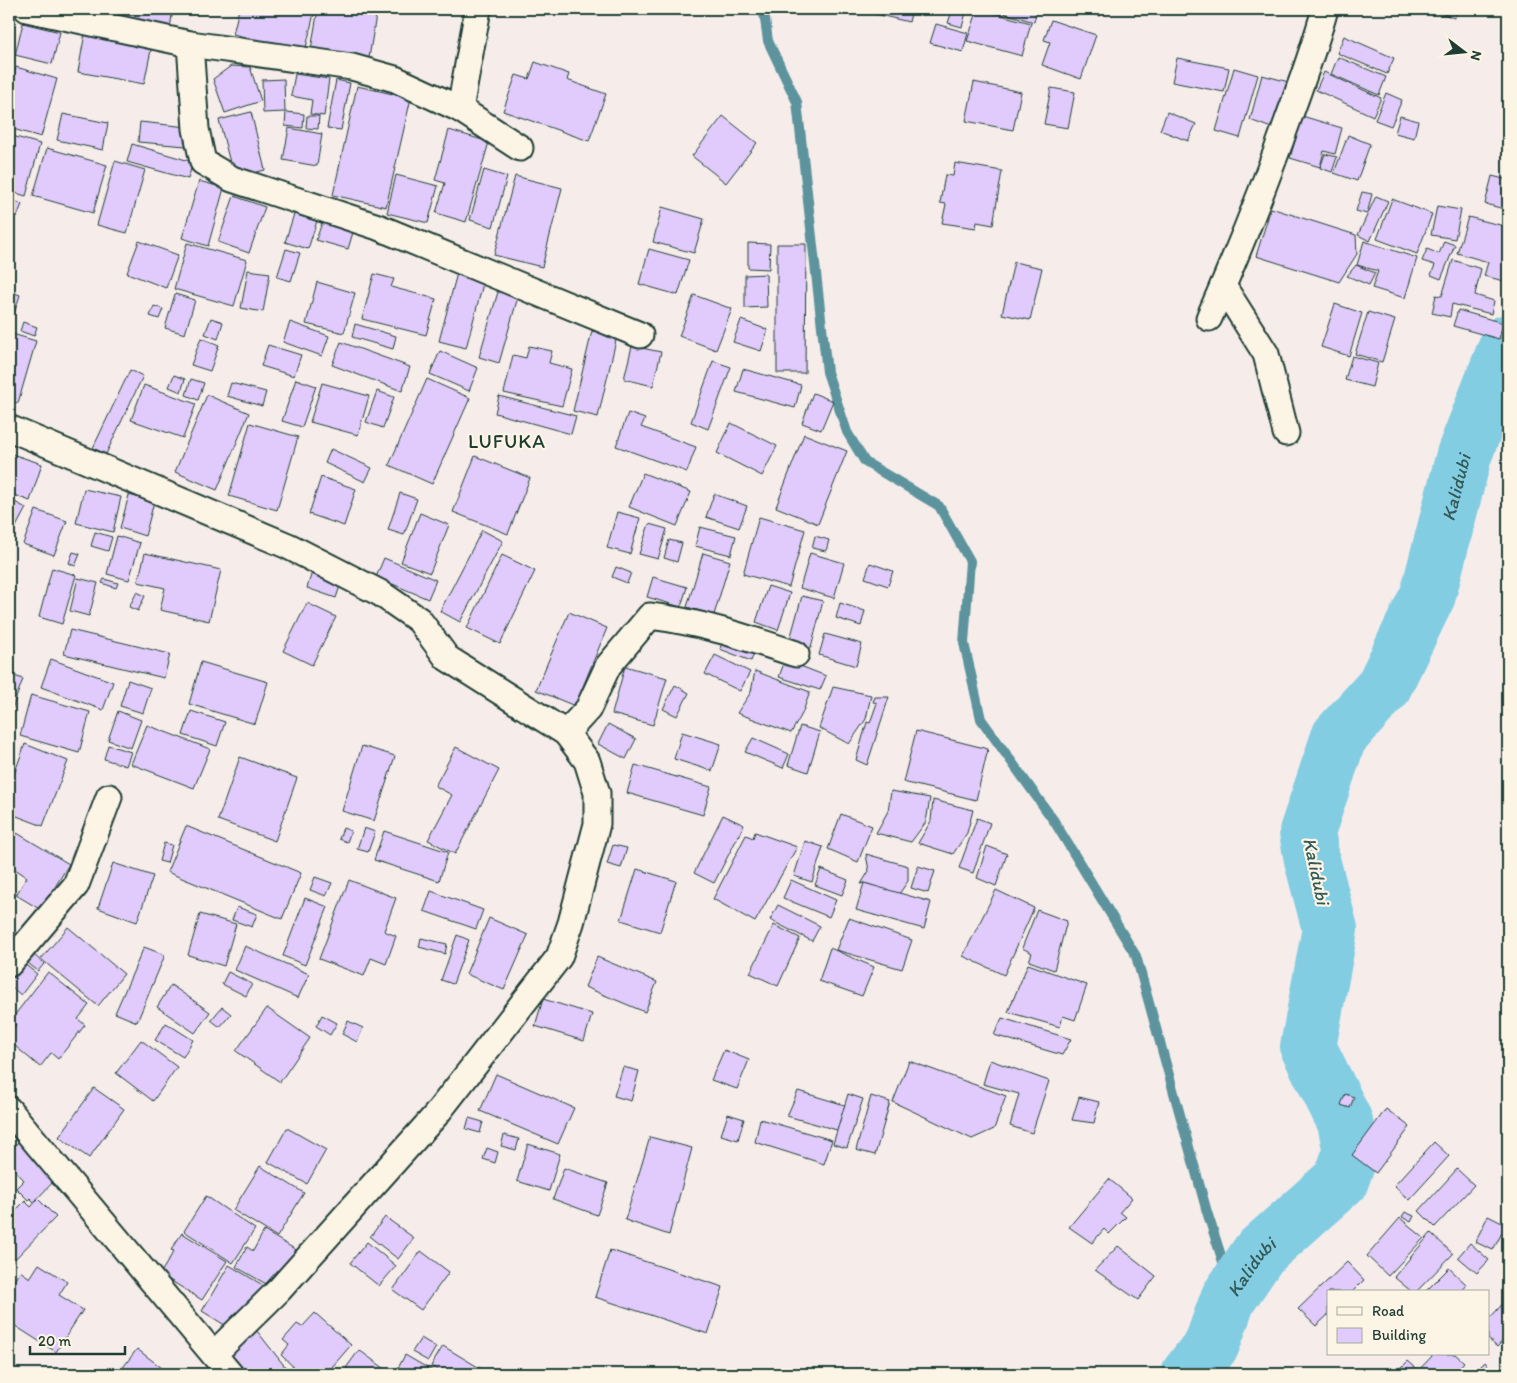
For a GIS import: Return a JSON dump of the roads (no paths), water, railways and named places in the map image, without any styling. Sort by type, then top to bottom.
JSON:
[{"type":"street","points":[[27,9],[190,44],[352,67],[395,79],[460,109],[520,148]]},
{"type":"street","points":[[460,109],[478,9]]},
{"type":"street","points":[[1209,318],[1266,180],[1317,40],[1325,9]]},
{"type":"street","points":[[190,44],[196,129],[203,162],[232,179],[378,227],[640,335]]},
{"type":"street","points":[[1223,286],[1266,354],[1286,433]]},
{"type":"street","points":[[9,428],[288,546],[380,593],[419,620],[447,658],[566,733],[587,760],[597,794],[598,824],[571,923],[559,957],[435,1116],[279,1290],[214,1354]]},
{"type":"street","points":[[566,733],[588,710],[608,666],[650,616],[734,633],[796,654]]},
{"type":"street","points":[[9,964],[76,884],[109,797]]},
{"type":"street","points":[[9,1110],[230,1374]]},
{"type":"waterway","points":[[766,9],[764,12],[768,41],[797,102],[827,372],[847,432],[865,462],[939,506],[970,561],[964,643],[981,719],[1054,821],[1136,956],[1207,1212],[1233,1293]]},
{"type":"waterway","name":"Kalidubi","points":[[1189,1374],[1212,1344],[1228,1299],[1259,1253],[1341,1180],[1351,1152],[1345,1122],[1308,1047],[1330,929],[1312,860],[1307,832],[1339,737],[1383,688],[1428,595],[1464,455],[1508,342]]},
{"type":"district","name":"LUFUKA","points":[[507,441]]}]
